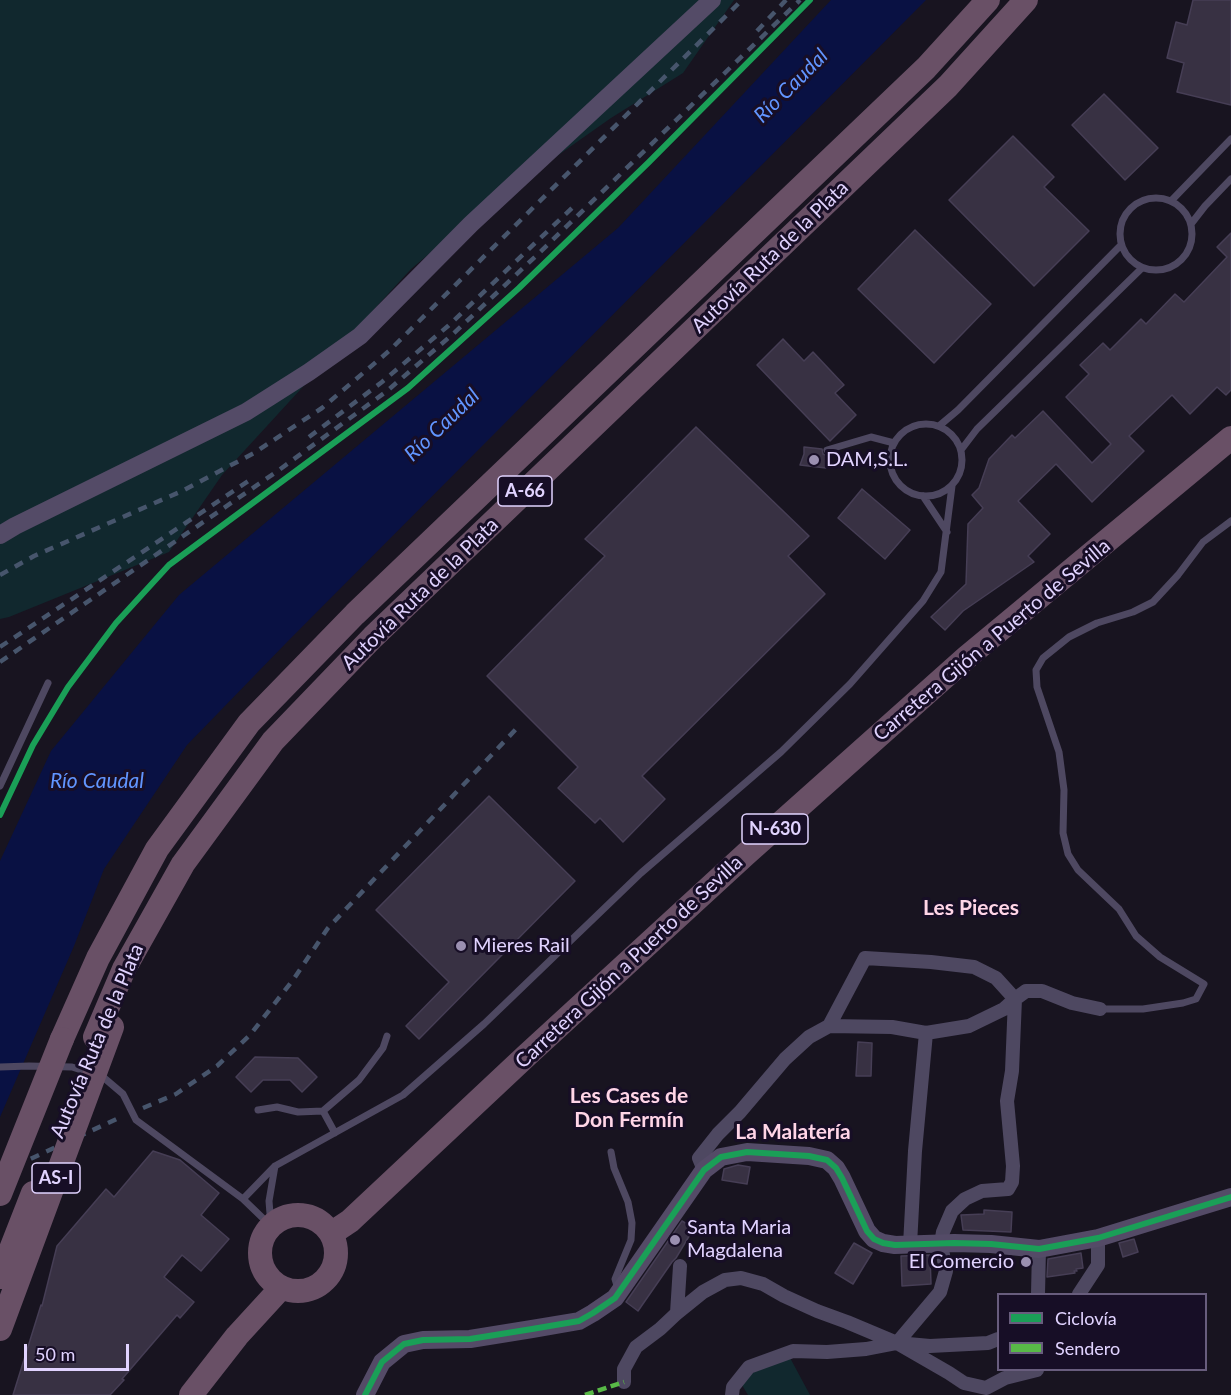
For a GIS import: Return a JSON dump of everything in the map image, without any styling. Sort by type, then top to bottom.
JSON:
[{"type":"highway","name":"Autovía Ruta de la Plata","points":[[0,1194],[62,1039],[98,958],[157,849],[249,723],[364,606],[926,68],[988,0]]},
{"type":"highway","name":"Autovía Ruta de la Plata","points":[[0,1277],[104,1032],[124,969],[183,864],[273,741],[373,637],[948,86],[1026,0]]},
{"type":"highway","name":"Carretera Gijón a Puerto de Sevilla","points":[[332,1233],[350,1221],[746,854],[967,657],[1231,438]]},
{"type":"highway","name":"AS-I","points":[[0,1329],[104,1032]]},
{"type":"highway","points":[[303,1214],[320,1220],[332,1233],[337,1252],[333,1272],[319,1286],[300,1292],[281,1288],[267,1276],[260,1260],[261,1241],[271,1226],[286,1216],[303,1214]]},
{"type":"highway","points":[[191,1395],[237,1336],[281,1288]]},
{"type":"street","points":[[0,535],[246,412],[360,336],[471,224],[712,0]]},
{"type":"street","points":[[830,1026],[865,958],[974,967],[996,978],[1014,999],[1012,1071],[1007,1101],[1013,1166],[1012,1182],[1008,1189],[982,1191],[965,1199],[952,1211],[943,1232],[941,1244],[946,1271],[940,1292],[897,1344]]},
{"type":"street","points":[[704,1170],[699,1158],[718,1134],[785,1059],[809,1036],[830,1026],[892,1027],[926,1033],[969,1026],[1004,1009],[1026,991],[1042,992],[1072,1003],[1100,1009]]},
{"type":"street","points":[[910,1245],[915,1151],[926,1033]]},
{"type":"street","points":[[365,1395],[382,1362],[404,1344],[423,1340],[470,1339],[579,1321],[608,1303],[615,1298],[704,1170],[721,1157],[747,1152],[808,1156],[827,1160],[836,1168],[867,1231],[874,1239],[883,1243],[991,1244],[1039,1249],[1098,1238],[1231,1197]]},
{"type":"street","points":[[1080,1293],[1098,1265],[1098,1238]]},
{"type":"street","points":[[1038,1293],[1039,1249]]},
{"type":"street","points":[[676,1313],[680,1266]]},
{"type":"street","points":[[624,1382],[624,1369],[636,1347],[703,1292],[725,1280],[741,1278],[763,1284],[817,1311],[897,1344],[964,1383],[990,1392],[1005,1378],[1033,1371]]},
{"type":"street","points":[[732,1395],[733,1387],[748,1367],[783,1354],[866,1350],[897,1344],[930,1346],[988,1343],[997,1340]]},
{"type":"lane","points":[[1171,201],[1231,139]]},
{"type":"lane","points":[[1191,224],[1231,179]]},
{"type":"lane","points":[[1159,198],[1171,201],[1183,211],[1191,224],[1192,238],[1188,252],[1181,260],[1166,269],[1152,271],[1135,265],[1121,245],[1119,231],[1124,217],[1133,206],[1145,199],[1159,198]]},
{"type":"lane","points":[[939,426],[958,410],[1121,245]]},
{"type":"lane","points":[[961,450],[977,429],[1143,268]]},
{"type":"lane","points":[[916,425],[939,426],[954,436],[961,450],[963,464],[958,478],[952,486],[937,495],[923,496],[909,492],[898,483],[892,471],[890,457],[894,443],[903,432],[916,425]]},
{"type":"lane","points":[[827,450],[870,437],[894,443]]},
{"type":"lane","points":[[243,1199],[275,1166],[403,1095],[484,1024],[641,873],[781,753],[850,684],[922,601],[941,572],[952,486]]},
{"type":"lane","points":[[923,496],[947,532]]},
{"type":"lane","points":[[1100,1009],[1158,1008],[1183,1003],[1196,999],[1204,984],[1160,957],[1137,936],[1119,909],[1078,870],[1068,854],[1063,833],[1064,790],[1059,752],[1037,687],[1036,670],[1043,658],[1069,638],[1097,623],[1133,612],[1153,602],[1203,542],[1231,520]]},
{"type":"lane","points":[[0,786],[48,683]]},
{"type":"lane","points":[[258,1110],[277,1107],[298,1112],[323,1111],[359,1080],[383,1048],[387,1036]]},
{"type":"lane","points":[[0,1068],[72,1067],[103,1077],[123,1094],[136,1120],[243,1199],[271,1226]]},
{"type":"lane","points":[[323,1111],[335,1132]]},
{"type":"lane","points":[[611,1152],[614,1168],[628,1202],[632,1223],[631,1240],[615,1279],[619,1292]]},
{"type":"lane","points":[[271,1226],[269,1201],[275,1166]]},
{"type":"green space","points":[[0,0],[734,0],[683,73],[611,118],[486,206],[411,269],[222,475],[169,552],[0,619]]},
{"type":"green space","points":[[788,1354],[810,1395],[748,1395],[739,1380]]},
{"type":"water","name":"Río Caudal","points":[[831,0],[926,0],[187,745],[104,869],[74,946],[0,1117],[0,861],[51,751],[179,595],[618,228]]},
{"type":"building","points":[[1193,0],[1231,0],[1231,105],[1177,92],[1184,63],[1167,58],[1176,22],[1187,25]]},
{"type":"building","points":[[1104,94],[1158,148],[1125,180],[1072,125]]},
{"type":"building","points":[[1013,136],[1054,177],[1044,187],[1089,231],[1034,286],[949,200]]},
{"type":"building","points":[[915,230],[991,304],[934,363],[858,289]]},
{"type":"building","points":[[1231,233],[1231,390],[1226,395],[1217,387],[1190,414],[1172,395],[1129,436],[1144,451],[1092,502],[1056,464],[1018,501],[1050,534],[1028,556],[1034,562],[963,611],[945,630],[931,617],[966,584],[968,524],[983,508],[972,495],[979,488],[989,459],[1012,435],[1015,438],[1043,411],[1092,463],[1111,444],[1066,397],[1089,374],[1080,365],[1103,343],[1110,350],[1141,319],[1146,324],[1175,294],[1184,302],[1227,257],[1217,247]]},
{"type":"building","points":[[783,339],[804,361],[813,352],[844,385],[835,393],[856,415],[830,441],[757,365]]},
{"type":"building","points":[[696,427],[809,536],[788,556],[825,594],[642,776],[665,799],[623,842],[600,818],[595,823],[558,788],[578,767],[487,676],[605,556],[585,539]]},
{"type":"building","name":"DAM,S.L.","points":[[804,447],[822,449],[823,454],[827,456],[826,468],[800,465]]},
{"type":"building","points":[[862,489],[910,530],[885,559],[838,518]]},
{"type":"building","name":"Mieres Rail","points":[[489,796],[575,881],[419,1039],[406,1026],[449,982],[376,910]]},
{"type":"building","points":[[858,1042],[872,1043],[871,1076],[856,1076]]},
{"type":"building","points":[[255,1057],[298,1058],[317,1077],[302,1092],[290,1080],[263,1080],[251,1092],[236,1077]]},
{"type":"building","points":[[153,1151],[180,1160],[219,1193],[201,1215],[229,1239],[201,1271],[182,1255],[164,1277],[194,1302],[180,1318],[177,1315],[110,1395],[13,1395],[42,1306],[57,1246],[106,1189],[114,1197]]},
{"type":"building","points":[[738,1165],[750,1167],[747,1184],[722,1180],[724,1169]]},
{"type":"building","points":[[984,1210],[1012,1212],[1011,1232],[963,1230],[961,1215],[984,1214]]},
{"type":"building","points":[[682,1221],[694,1228],[676,1258],[638,1311],[626,1302]]},
{"type":"building","points":[[1134,1239],[1138,1252],[1123,1257],[1119,1243]]},
{"type":"building","points":[[854,1243],[872,1253],[853,1284],[835,1273]]},
{"type":"building","points":[[1081,1253],[1083,1268],[1076,1269],[1075,1273],[1047,1277],[1048,1259]]},
{"type":"building","points":[[930,1255],[931,1284],[902,1286],[901,1256]]},
{"type":"railway","points":[[0,575],[34,556],[182,491],[254,453],[322,408],[389,351],[742,0]]},
{"type":"railway","points":[[757,31],[786,0]]},
{"type":"railway","points":[[0,662],[279,470],[387,391],[453,334],[537,255],[800,0]]},
{"type":"railway","points":[[309,437],[382,382],[448,326],[573,207]]},
{"type":"railway","points":[[0,647],[253,478]]},
{"type":"railway","points":[[143,1108],[176,1094],[217,1066],[250,1035],[293,980],[328,928],[518,727]]},
{"type":"railway","points":[[0,1173],[121,1117]]},
{"type":"marked path","points":[[585,1395],[624,1382]]},
{"type":"cycle path","points":[[0,815],[33,745],[68,687],[116,623],[169,565],[408,388],[519,288],[648,163],[810,0]]},
{"type":"cycle path","points":[[365,1395],[382,1362],[404,1344],[423,1340],[470,1339],[532,1329],[579,1321],[593,1313],[615,1298],[704,1170],[721,1157],[747,1152],[809,1156],[827,1160],[842,1178],[867,1231],[874,1239],[895,1245],[991,1244],[1039,1249],[1098,1238],[1231,1197]]},
{"type":"place","name":"DAM,S.L.","points":[[814,460]]},
{"type":"place","name":"Mieres Rail","points":[[461,946]]},
{"type":"place","name":"Santa Maria Magdalena","points":[[675,1240]]},
{"type":"place","name":"El Comercio","points":[[1026,1262]]},
{"type":"district","name":"Les Pieces","points":[[971,908]]},
{"type":"district","name":"Les Cases de Don Fermín","points":[[629,1108]]},
{"type":"district","name":"La Malatería","points":[[793,1132]]}]
